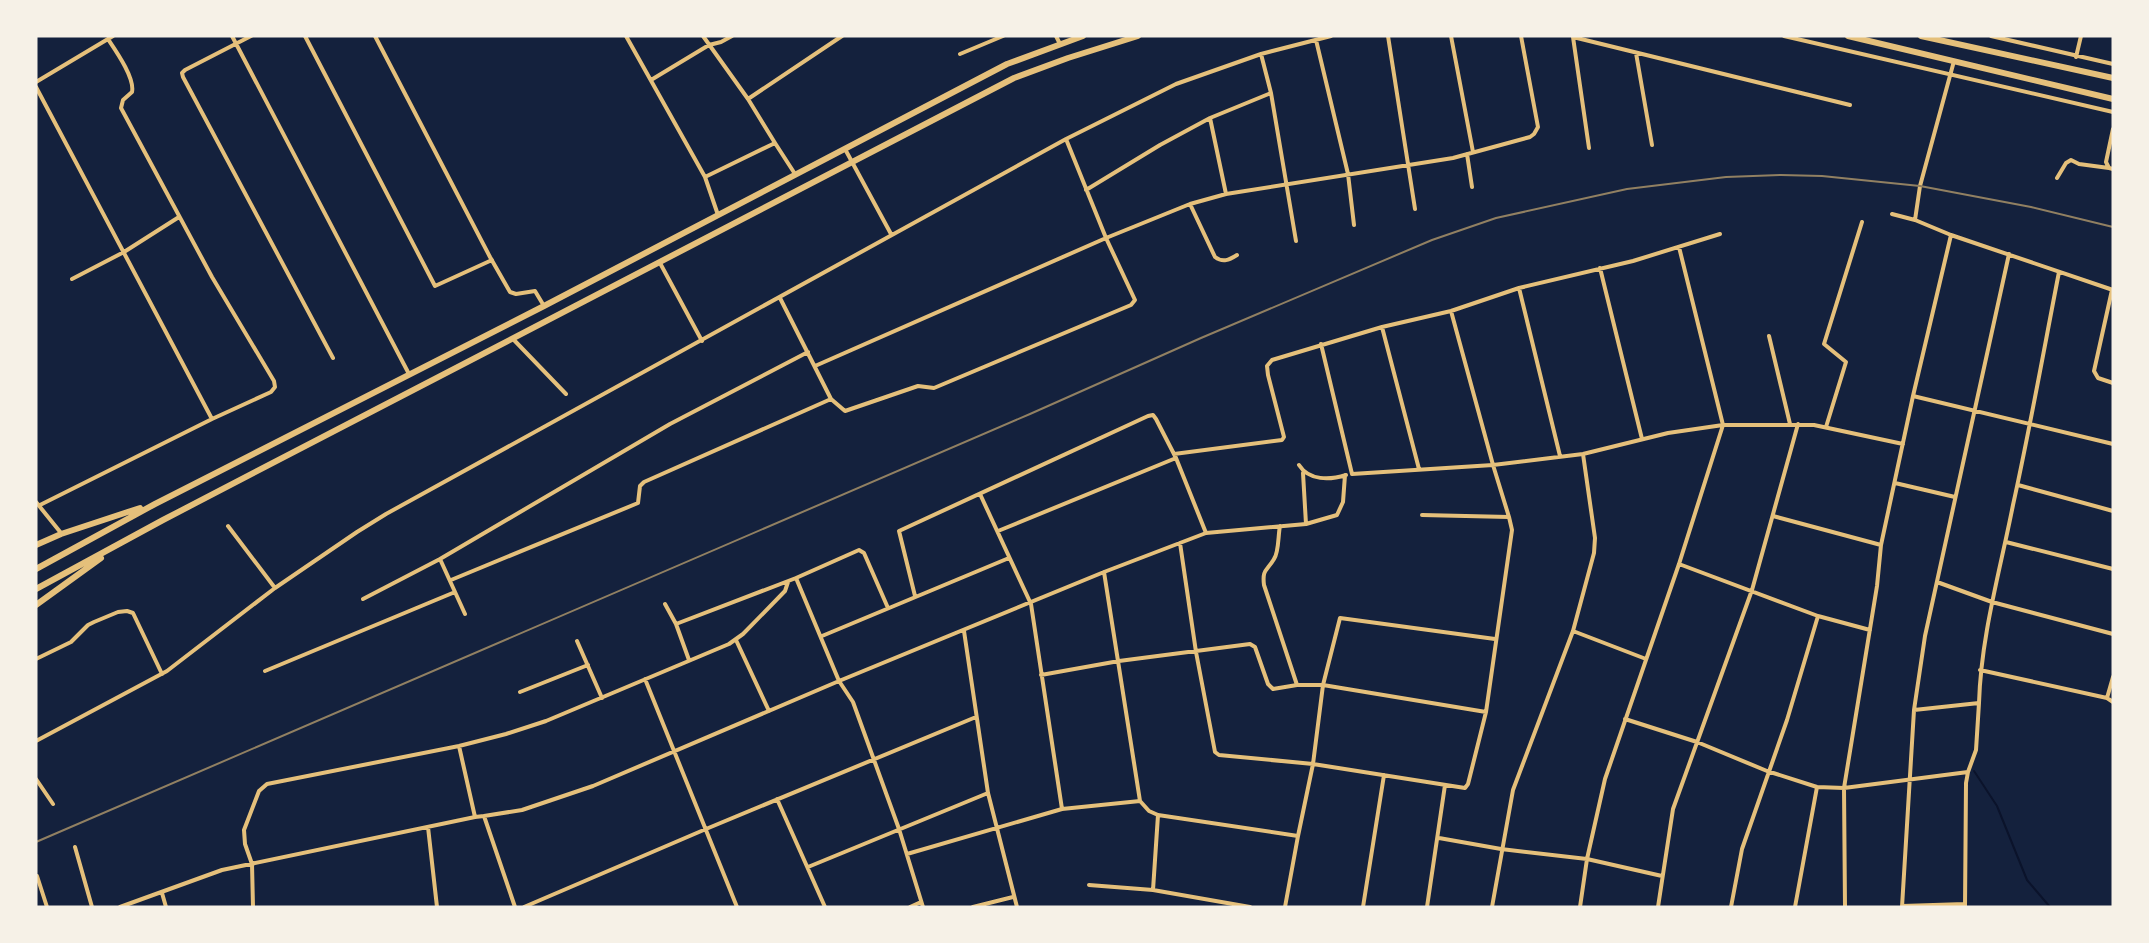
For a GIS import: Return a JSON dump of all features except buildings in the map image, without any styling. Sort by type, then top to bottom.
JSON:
[{"type":"main road","points":[[36,569],[155,504],[544,306],[1007,64],[1083,36]]},
{"type":"main road","points":[[36,589],[1014,78],[1138,36]]},
{"type":"main road","points":[[1848,36],[2113,99]]},
{"type":"main road","points":[[1921,36],[2113,78]]},
{"type":"main road","points":[[36,545],[61,534],[155,504]]},
{"type":"main road","points":[[36,605],[121,543]]},
{"type":"street","points":[[36,82],[113,36]]},
{"type":"street","points":[[232,36],[409,374]]},
{"type":"street","points":[[250,36],[185,70],[183,76],[333,358]]},
{"type":"street","points":[[305,36],[435,286],[492,260]]},
{"type":"street","points":[[375,36],[512,294],[535,291],[544,306]]},
{"type":"street","points":[[626,36],[705,177],[718,215]]},
{"type":"street","points":[[703,36],[748,99],[795,174]]},
{"type":"street","points":[[651,80],[709,45],[732,36]]},
{"type":"street","points":[[748,99],[842,36]]},
{"type":"street","points":[[960,54],[1003,36]]},
{"type":"street","points":[[1056,36],[1060,44]]},
{"type":"street","points":[[36,741],[162,674],[275,588],[386,514],[780,298],[891,234],[1066,139],[1172,85],[1261,54],[1331,36]]},
{"type":"street","points":[[1388,36],[1415,209]]},
{"type":"street","points":[[1451,36],[1473,152]]},
{"type":"street","points":[[815,366],[1106,238],[1190,204],[1226,194],[1442,160],[1530,137],[1538,127],[1521,36]]},
{"type":"street","points":[[1784,36],[2113,112]]},
{"type":"street","points":[[1991,36],[2015,39],[2076,57],[2113,64]]},
{"type":"street","points":[[2076,57],[2081,36]]},
{"type":"street","points":[[1589,148],[1573,37],[1850,105]]},
{"type":"street","points":[[61,534],[38,503],[271,392],[275,387],[274,381],[179,217],[121,108],[123,100],[132,92],[133,86],[122,61],[108,39]]},
{"type":"street","points":[[1316,40],[1348,174],[1354,225]]},
{"type":"street","points":[[1636,53],[1652,145]]},
{"type":"street","points":[[1261,54],[1271,93],[1296,241]]},
{"type":"street","points":[[1915,220],[1920,186],[1955,61]]},
{"type":"street","points":[[36,87],[212,419]]},
{"type":"street","points":[[1086,190],[1160,144],[1209,118],[1271,93]]},
{"type":"street","points":[[1209,118],[1226,194]]},
{"type":"street","points":[[2111,169],[2106,162],[2113,129]]},
{"type":"street","points":[[780,298],[831,399],[845,411],[918,386],[934,388],[1131,305],[1135,300],[1106,238],[1066,139]]},
{"type":"street","points":[[705,177],[775,143]]},
{"type":"street","points":[[845,148],[891,234]]},
{"type":"street","points":[[1467,154],[1472,187]]},
{"type":"street","points":[[2057,178],[2066,163],[2071,160],[2079,164],[2111,169]]},
{"type":"street","points":[[1190,204],[1215,257],[1220,261],[1237,255]]},
{"type":"street","points":[[1892,214],[1915,220],[1951,235],[2113,290],[2094,371],[2098,378],[2113,383]]},
{"type":"street","points":[[72,279],[124,252],[179,217]]},
{"type":"street","points":[[1826,427],[1846,362],[1824,344],[1862,222]]},
{"type":"street","points":[[998,531],[1175,456],[1281,440],[1285,435],[1267,366],[1272,360],[1382,327],[1451,311],[1519,288],[1679,247],[1720,234]]},
{"type":"street","points":[[1845,907],[1844,788],[1870,630],[1881,545],[1951,235]]},
{"type":"street","points":[[1580,907],[1587,860],[1605,779],[1679,564],[1723,425],[1679,247]]},
{"type":"street","points":[[2009,254],[1925,636],[1914,710],[1902,907],[1965,906],[1966,783],[1976,750],[1980,670],[2059,272]]},
{"type":"street","points":[[660,262],[702,341]]},
{"type":"street","points":[[1600,268],[1642,439]]},
{"type":"street","points":[[1519,288],[1560,456]]},
{"type":"street","points":[[1179,543],[1215,752],[1219,755],[1313,764],[1464,788],[1468,784],[1486,712],[1512,530],[1451,311]]},
{"type":"street","points":[[1382,327],[1419,470]]},
{"type":"street","points":[[1769,336],[1790,424]]},
{"type":"street","points":[[513,339],[566,394]]},
{"type":"street","points":[[1321,344],[1352,474]]},
{"type":"street","points":[[363,600],[440,559],[660,430],[808,352]]},
{"type":"street","points":[[1913,396],[2113,444]]},
{"type":"street","points":[[451,580],[638,503],[640,486],[644,482],[831,399]]},
{"type":"street","points":[[915,596],[898,536],[899,531],[1148,416],[1153,415],[1156,419],[1175,456],[1206,533]]},
{"type":"street","points":[[1658,907],[1673,809],[1752,591],[1798,424]]},
{"type":"street","points":[[1303,472],[1317,478],[1493,465],[1583,454],[1642,439],[1723,425],[1798,424],[1826,427],[1903,444]]},
{"type":"street","points":[[1492,907],[1513,790],[1573,631],[1595,545],[1583,454]]},
{"type":"street","points":[[1299,465],[1303,472],[1306,524]]},
{"type":"street","points":[[120,907],[162,893],[209,873],[475,817],[522,810],[551,801],[675,753],[839,681],[1104,572],[1206,533],[1306,524],[1337,515],[1343,502],[1345,475]]},
{"type":"street","points":[[1895,483],[1955,496]]},
{"type":"street","points":[[2018,485],[2113,510]]},
{"type":"street","points":[[980,494],[1030,604],[1062,809]]},
{"type":"street","points":[[1422,515],[1509,517]]},
{"type":"street","points":[[1773,516],[1881,545]]},
{"type":"street","points":[[228,526],[275,588]]},
{"type":"street","points":[[1280,526],[1275,559],[1268,565],[1263,575],[1264,585],[1297,686]]},
{"type":"street","points":[[2006,542],[2113,569]]},
{"type":"street","points":[[676,624],[788,582],[859,550],[864,553],[888,608]]},
{"type":"street","points":[[822,636],[1009,558]]},
{"type":"street","points":[[440,559],[465,614]]},
{"type":"street","points":[[1679,564],[1818,615],[1870,630]]},
{"type":"street","points":[[1104,572],[1140,801],[1149,811],[1158,815],[1298,836]]},
{"type":"street","points":[[796,578],[839,681],[853,702],[907,854],[922,904],[910,907]]},
{"type":"street","points":[[253,907],[252,864],[245,844],[244,830],[259,791],[267,784],[459,746],[546,722],[736,640],[785,591],[788,582]]},
{"type":"street","points":[[1937,582],[1992,602],[2113,634]]},
{"type":"street","points":[[266,671],[455,592]]},
{"type":"street","points":[[665,604],[676,624],[689,660]]},
{"type":"street","points":[[36,659],[71,642],[88,625],[118,612],[128,611],[133,614],[162,674]]},
{"type":"street","points":[[1731,907],[1742,849],[1767,771],[1787,720],[1818,615]]},
{"type":"street","points":[[1285,907],[1313,764],[1323,685],[1340,618],[1495,639]]},
{"type":"street","points":[[964,631],[988,793],[1017,907]]},
{"type":"street","points":[[1573,631],[1646,659]]},
{"type":"street","points":[[736,640],[769,711]]},
{"type":"street","points":[[577,641],[602,698]]},
{"type":"street","points":[[1041,675],[1119,661],[1244,644],[1254,645],[1270,687],[1273,689],[1323,685],[1486,712]]},
{"type":"street","points":[[520,692],[588,666]]},
{"type":"street","points":[[1980,670],[2107,698],[2113,702]]},
{"type":"street","points":[[2107,698],[2113,677]]},
{"type":"street","points":[[645,679],[737,907]]},
{"type":"street","points":[[1914,710],[1979,703]]},
{"type":"street","points":[[524,907],[976,717]]},
{"type":"street","points":[[1625,719],[1697,742],[1767,771],[1817,787],[1844,788],[1968,772]]},
{"type":"street","points":[[459,746],[475,817]]},
{"type":"street","points":[[1362,907],[1384,776]]},
{"type":"street","points":[[36,778],[53,804]]},
{"type":"street","points":[[1427,907],[1445,785]]},
{"type":"street","points":[[1795,907],[1817,787]]},
{"type":"street","points":[[808,867],[988,793]]},
{"type":"street","points":[[777,799],[825,907]]},
{"type":"street","points":[[907,854],[1062,809],[1140,801]]},
{"type":"street","points":[[1153,890],[1158,815]]},
{"type":"street","points":[[484,816],[515,907]]},
{"type":"street","points":[[428,827],[437,907]]},
{"type":"street","points":[[1439,837],[1501,849],[1587,860],[1662,876]]},
{"type":"street","points":[[75,847],[92,907]]},
{"type":"street","points":[[37,876],[47,907]]},
{"type":"street","points":[[1089,885],[1153,890],[1250,907]]},
{"type":"street","points":[[162,893],[166,907]]},
{"type":"street","points":[[973,907],[1013,897]]},
{"type":"waterway","points":[[1974,771],[1997,806],[2027,880],[2050,907]]},
{"type":"railway","points":[[36,842],[1030,414],[1201,338],[1432,240],[1496,218],[1627,189],[1726,177],[1781,175],[1822,176],[1920,186],[2031,207],[2113,227]]}]
